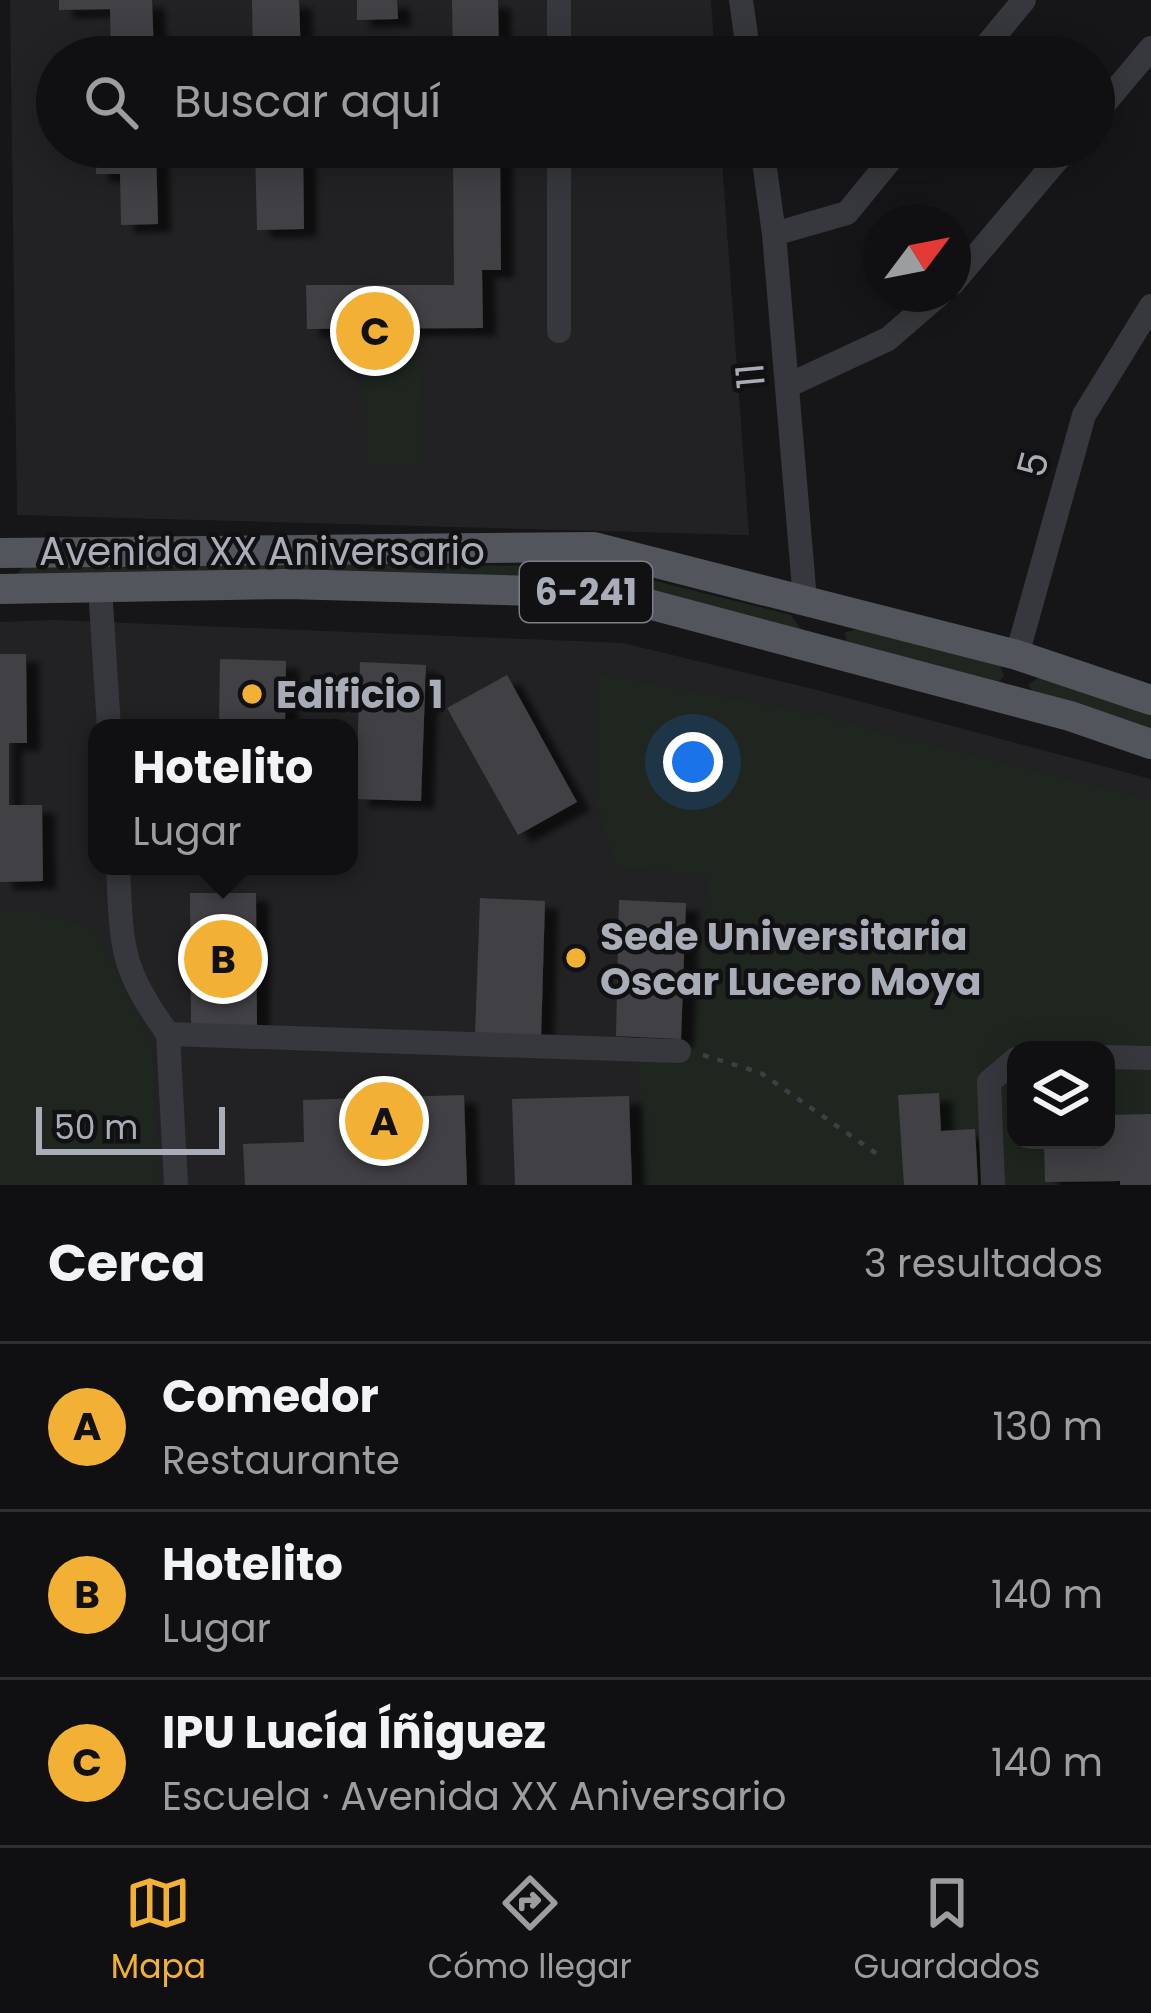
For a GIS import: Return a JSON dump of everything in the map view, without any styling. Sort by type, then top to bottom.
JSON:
[{"type":"main road","name":"Avenida XX Aniversario","points":[[0,553],[594,547],[1017,655],[1151,700]]},
{"type":"main road","name":"Avenida XX Aniversario","points":[[0,589],[286,584],[607,593],[1070,716],[1151,744]]},
{"type":"street","points":[[559,0],[559,36]]},
{"type":"street","points":[[741,0],[746,36]]},
{"type":"street","points":[[994,36],[1024,0]]},
{"type":"street","points":[[1115,91],[1151,48]]},
{"type":"street","points":[[559,168],[559,331]]},
{"type":"street","name":"11","points":[[765,168],[805,600]]},
{"type":"street","points":[[774,234],[847,213],[884,168]]},
{"type":"street","points":[[971,262],[1050,168]]},
{"type":"street","name":"5","points":[[1017,655],[1084,415],[1151,306]]},
{"type":"street","points":[[787,386],[888,339],[919,312]]},
{"type":"street","points":[[100,587],[108,719]]},
{"type":"street","points":[[118,875],[123,956],[142,998],[168,1034],[176,1185]]},
{"type":"street","points":[[168,1034],[680,1051]]},
{"type":"street","points":[[1115,1057],[1151,1058]]},
{"type":"street","points":[[994,1185],[989,1082],[1007,1067]]},
{"type":"path","points":[[680,1051],[761,1073],[877,1154]]},
{"type":"shaded area","points":[[10,0],[711,0],[714,36],[36,36],[36,168],[723,168],[749,535],[17,515]]},
{"type":"shaded area","points":[[420,358],[424,464],[367,466],[364,359]]},
{"type":"shaded area","points":[[28,562],[596,566],[791,615],[801,629],[789,632],[603,583],[26,582],[18,573]]},
{"type":"shaded area","name":"Sede Universitaria Oscar Lucero Moya","points":[[54,620],[623,643],[1151,779],[1151,1185],[0,1185],[0,622]]},
{"type":"shaded area","points":[[861,629],[999,663],[1004,676],[995,686],[847,646],[845,632]]},
{"type":"shaded area","points":[[597,674],[801,711],[1151,800],[1151,1185],[642,1185],[639,1044],[693,1045],[708,875],[614,867],[596,798]]},
{"type":"shaded area","points":[[1041,676],[1151,713],[1151,735],[1038,698],[1028,685]]},
{"type":"shaded area","points":[[0,910],[33,910],[96,930],[152,1046],[160,1185],[0,1185]]},
{"type":"building","points":[[59,0],[152,0],[153,36],[111,36],[110,9],[59,10]]},
{"type":"building","points":[[252,0],[299,0],[300,36],[253,36]]},
{"type":"building","points":[[357,0],[397,0],[398,19],[357,20]]},
{"type":"building","points":[[452,0],[498,0],[499,36],[453,36]]},
{"type":"building","points":[[96,168],[157,168],[158,224],[121,225],[120,174],[96,174]]},
{"type":"building","points":[[256,168],[303,168],[304,229],[257,230]]},
{"type":"building","points":[[453,168],[500,168],[501,270],[482,270],[483,328],[307,329],[306,285],[454,285]]},
{"type":"building","points":[[0,654],[26,654],[27,743],[9,743],[9,805],[42,805],[43,881],[0,882]]},
{"type":"building","name":"Edificio 1","points":[[220,659],[286,661],[285,719],[219,719]]},
{"type":"building","points":[[360,662],[426,665],[421,801],[358,799]]},
{"type":"building","points":[[507,675],[577,802],[518,835],[447,708]]},
{"type":"building","points":[[190,893],[256,893],[257,1025],[191,1025]]},
{"type":"building","points":[[480,898],[545,901],[541,1039],[475,1036]]},
{"type":"building","points":[[619,900],[686,903],[681,1039],[616,1036]]},
{"type":"building","points":[[939,1093],[941,1131],[975,1129],[978,1185],[904,1185],[898,1095]]},
{"type":"building","points":[[464,1095],[467,1185],[245,1185],[243,1144],[304,1142],[303,1100]]},
{"type":"building","points":[[629,1096],[632,1185],[515,1185],[512,1099]]},
{"type":"building","points":[[1151,1114],[1151,1185],[1045,1182],[1044,1149],[1115,1149],[1115,1115]]},
{"type":"place","name":"IPU Lucía Íñiguez","points":[[375,331]]},
{"type":"place","name":"Edificio 1","points":[[252,694]]},
{"type":"place","name":"Sede Universitaria Oscar Lucero Moya","points":[[576,958]]},
{"type":"place","name":"Hotelito","points":[[223,959]]},
{"type":"place","name":"Comedor","points":[[384,1121]]}]
